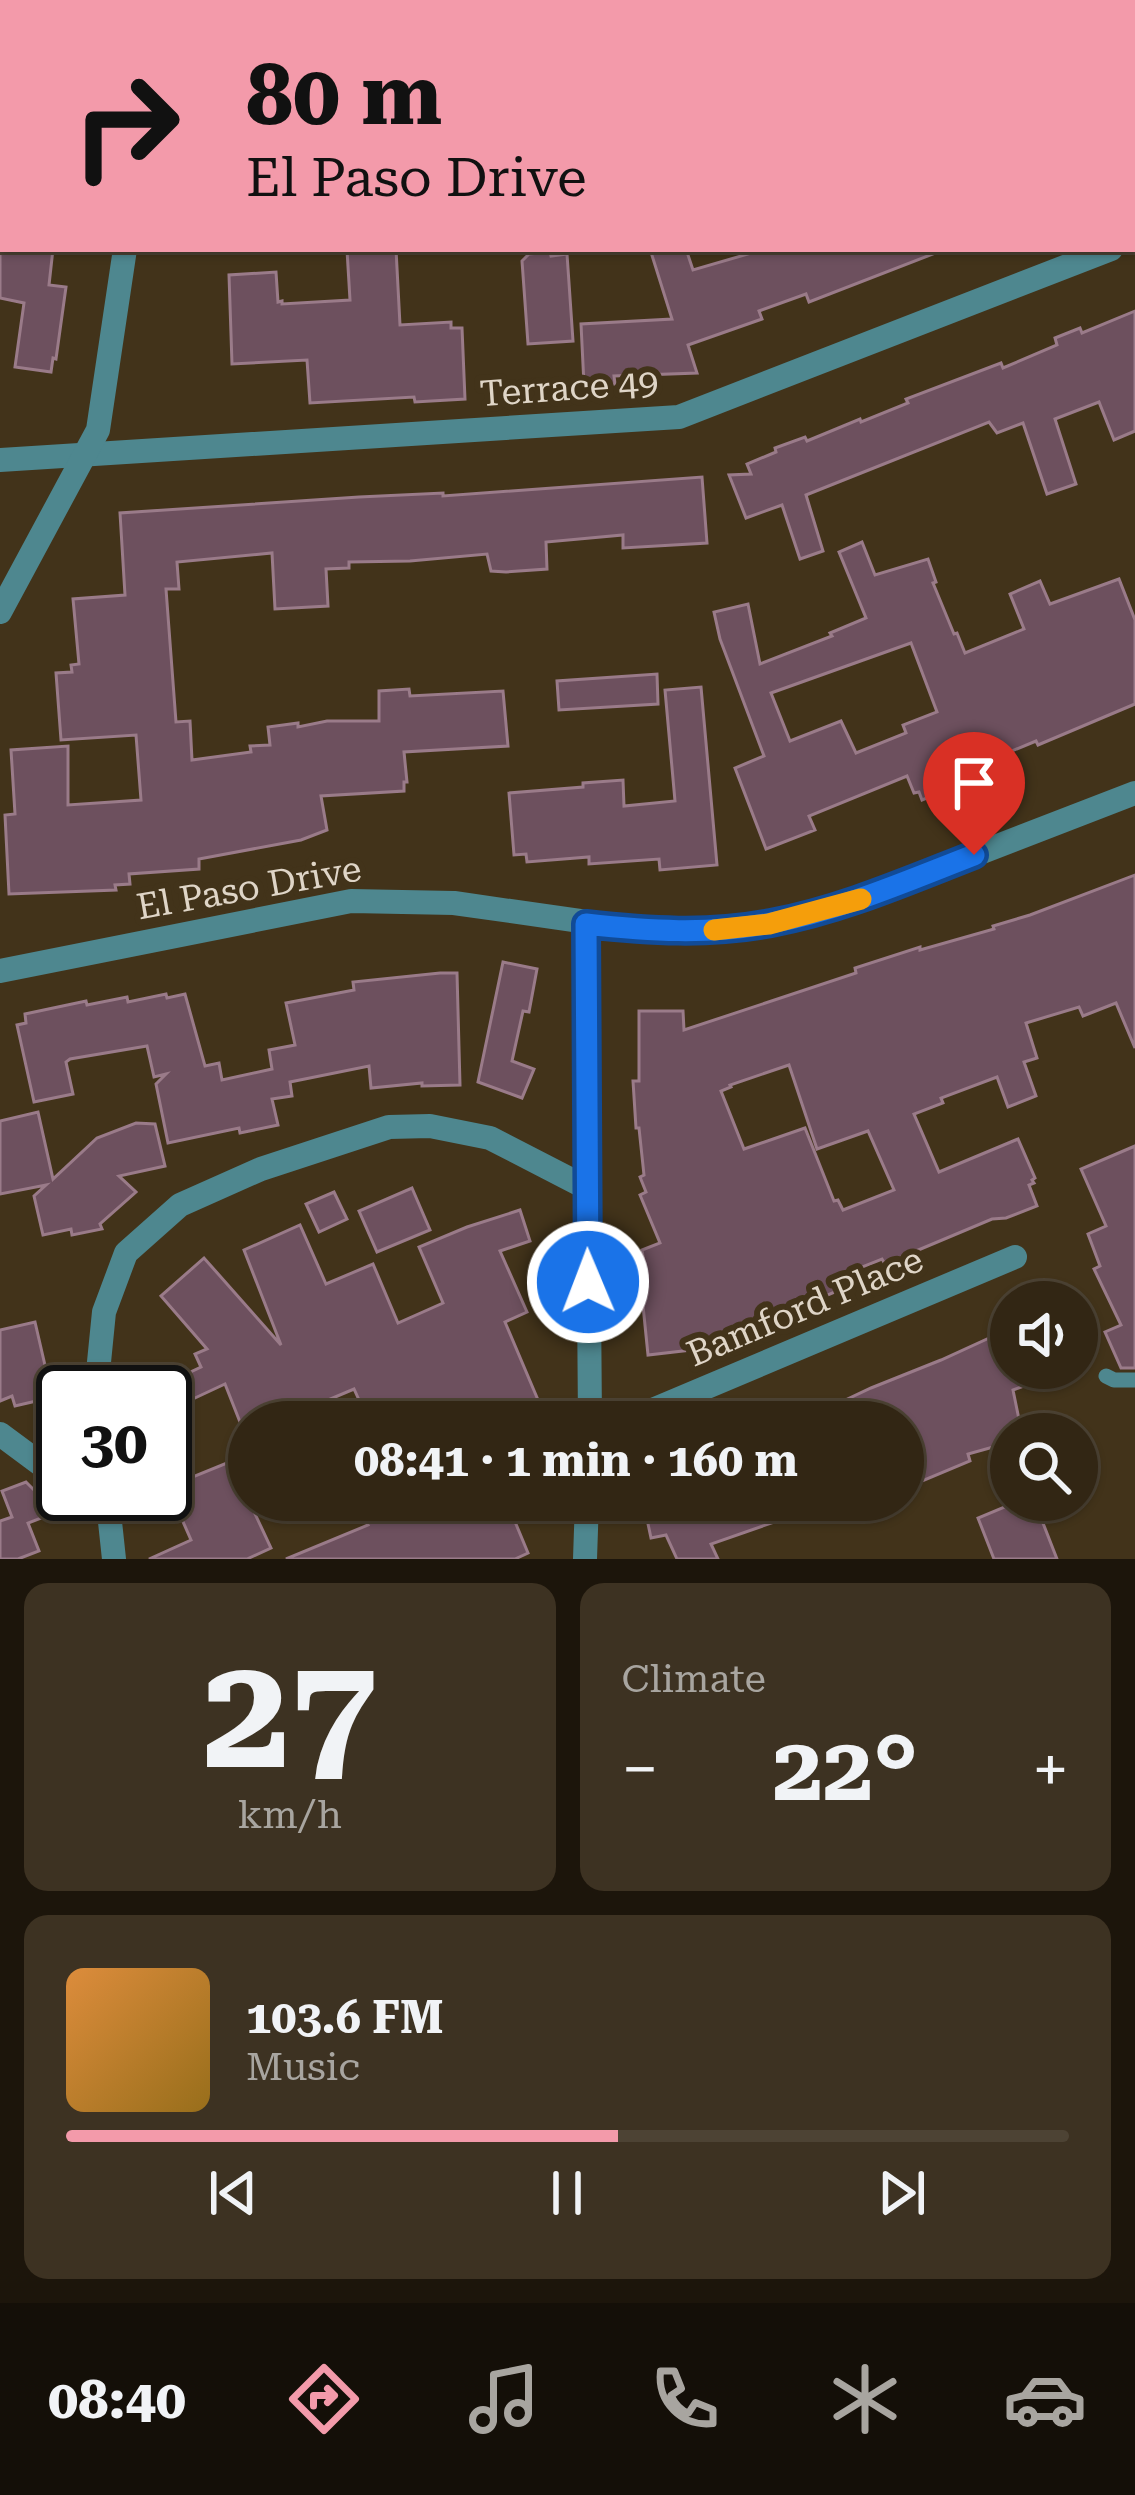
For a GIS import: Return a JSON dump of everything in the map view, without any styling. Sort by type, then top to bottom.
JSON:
[{"type":"street","points":[[0,612],[98,430],[125,252]]},
{"type":"street","name":"Terrace 49","points":[[0,460],[679,417],[1104,252]]},
{"type":"street","name":"El Paso Drive","points":[[0,971],[351,901],[454,903],[643,931],[769,924],[835,908],[1135,793]]},
{"type":"street","points":[[586,924],[590,1401]]},
{"type":"street","points":[[99,1365],[104,1312],[126,1253],[180,1205],[261,1169],[389,1127],[430,1126],[490,1138],[586,1188]]},
{"type":"street","name":"Bamford Place","points":[[674,1401],[1015,1257]]},
{"type":"street","points":[[0,1434],[36,1461]]},
{"type":"street","points":[[110,1521],[114,1559]]},
{"type":"street","points":[[585,1559],[586,1521]]},
{"type":"lane","points":[[1106,1376],[1135,1380]]},
{"type":"building","points":[[0,252],[53,252],[49,285],[66,287],[51,372],[15,367],[24,303],[0,298]]},
{"type":"building","points":[[347,252],[396,252],[400,325],[451,322],[451,328],[462,328],[465,399],[310,403],[307,360],[232,364],[229,275],[276,272],[282,304],[350,300]]},
{"type":"building","points":[[550,252],[551,256],[567,254],[573,341],[528,344],[522,261],[529,254]]},
{"type":"building","points":[[651,252],[687,252],[693,270],[755,252],[938,252],[809,302],[806,294],[759,311],[762,319],[688,345],[697,373],[614,376],[615,384],[584,385],[581,324],[672,319]]},
{"type":"building","points":[[1135,311],[1135,431],[1114,440],[1099,402],[1055,419],[1076,484],[1047,494],[1023,423],[997,433],[989,422],[806,495],[823,551],[800,559],[782,505],[746,518],[729,475],[751,474],[747,464],[776,452],[775,448],[861,422],[908,403],[906,399],[1001,363],[1003,368],[1057,345],[1055,338],[1080,328],[1082,333]]},
{"type":"building","points":[[702,477],[707,543],[623,548],[623,535],[546,542],[547,569],[506,572],[491,571],[487,554],[349,562],[349,568],[326,569],[328,606],[275,609],[272,553],[177,562],[179,589],[166,589],[176,722],[190,721],[192,760],[270,745],[268,727],[379,721],[379,691],[409,689],[410,696],[503,691],[508,746],[404,752],[404,791],[321,796],[327,830],[301,840],[199,859],[199,869],[129,874],[130,884],[115,885],[116,890],[9,894],[5,815],[15,814],[11,750],[68,746],[68,805],[141,800],[136,735],[61,740],[56,673],[72,672],[71,665],[79,664],[73,599],[125,595],[120,513]]},
{"type":"building","points":[[862,542],[875,575],[928,559],[933,583],[965,653],[1024,629],[1010,594],[1040,581],[1050,604],[1119,579],[1135,620],[1135,704],[954,775],[950,780],[953,788],[922,800],[907,776],[809,816],[815,830],[766,849],[735,768],[764,756],[714,612],[748,604],[760,664],[832,636],[830,633],[866,618],[839,552]],"holes":[[[911,643],[937,712],[903,725],[906,733],[856,753],[841,721],[790,741],[771,693]]]},
{"type":"building","points":[[657,674],[658,704],[559,710],[557,681]]},
{"type":"building","points":[[701,687],[717,865],[660,870],[659,859],[589,864],[589,857],[527,862],[526,854],[514,855],[509,793],[623,780],[624,806],[675,801],[665,690]]},
{"type":"building","points":[[1135,875],[1135,1048],[1116,1003],[1083,1016],[1079,1007],[1026,1023],[1037,1058],[1024,1062],[1036,1096],[1008,1107],[997,1077],[941,1098],[943,1103],[914,1114],[939,1172],[1018,1139],[1035,1178],[1029,1185],[1037,1206],[992,1219],[885,1264],[882,1259],[837,1277],[842,1289],[700,1349],[648,1355],[642,1250],[660,1243],[640,1195],[646,1192],[640,1177],[644,1175],[633,1081],[639,1081],[639,1011],[683,1011],[684,1030],[856,973],[855,968],[1030,915]],"holes":[[[789,1065],[817,1149],[868,1131],[894,1190],[843,1210],[834,1201],[805,1128],[744,1149],[721,1091]]]},
{"type":"building","points":[[503,962],[537,969],[512,1061],[534,1069],[522,1098],[478,1082]]},
{"type":"building","points":[[457,973],[460,1085],[371,1088],[369,1066],[290,1082],[292,1096],[272,1099],[278,1125],[168,1143],[156,1084],[166,1074],[154,1077],[147,1046],[70,1059],[66,1062],[73,1094],[34,1102],[17,1025],[26,1023],[25,1014],[86,1001],[87,1005],[185,994],[205,1066],[219,1063],[222,1080],[272,1069],[269,1050],[295,1045],[286,1003],[354,990],[353,982]]},
{"type":"building","points":[[38,1112],[53,1179],[97,1138],[136,1123],[155,1124],[165,1166],[119,1176],[136,1192],[100,1224],[102,1229],[43,1235],[34,1196],[46,1185],[0,1194],[0,1121]]},
{"type":"building","points":[[1135,1146],[1135,1368],[1121,1368],[1105,1332],[1121,1325],[1094,1269],[1100,1266],[1088,1234],[1106,1226],[1081,1169]]},
{"type":"building","points":[[412,1188],[430,1230],[377,1252],[359,1211]]},
{"type":"building","points":[[334,1192],[347,1219],[319,1232],[306,1204]]},
{"type":"building","points":[[520,1210],[530,1241],[500,1251],[527,1312],[505,1322],[538,1401],[359,1401],[354,1389],[326,1401],[232,1401],[225,1384],[192,1399],[192,1371],[201,1367],[195,1354],[207,1349],[161,1296],[204,1258],[281,1345],[244,1250],[300,1225],[326,1284],[373,1264],[398,1323],[443,1303],[419,1247]]},
{"type":"building","points":[[35,1322],[45,1365],[36,1365],[36,1401],[15,1406],[12,1396],[0,1401],[0,1330]]},
{"type":"building","points":[[990,1338],[990,1389],[1016,1389],[1018,1413],[990,1413],[990,1448],[968,1454],[970,1461],[924,1480],[924,1401],[843,1401]]},
{"type":"building","points":[[228,1463],[228,1521],[258,1521],[271,1548],[247,1559],[149,1559],[191,1540],[183,1521],[192,1521],[192,1477]]},
{"type":"building","points":[[26,1482],[36,1492],[36,1520],[28,1523],[39,1551],[18,1559],[0,1559],[0,1521],[12,1517],[2,1491]]},
{"type":"building","points":[[990,1513],[990,1521],[1042,1521],[1057,1559],[994,1559],[978,1518]]},
{"type":"building","points":[[366,1521],[515,1521],[528,1553],[515,1559],[286,1559],[368,1525]]},
{"type":"building","points":[[647,1521],[777,1521],[711,1544],[718,1559],[677,1559],[666,1535],[651,1538]]},
{"type":"slow traffic","points":[[714,930],[769,924],[861,899]]},
{"type":"route","points":[[588,1282],[586,924],[643,931],[769,924],[835,908],[974,855]]}]
